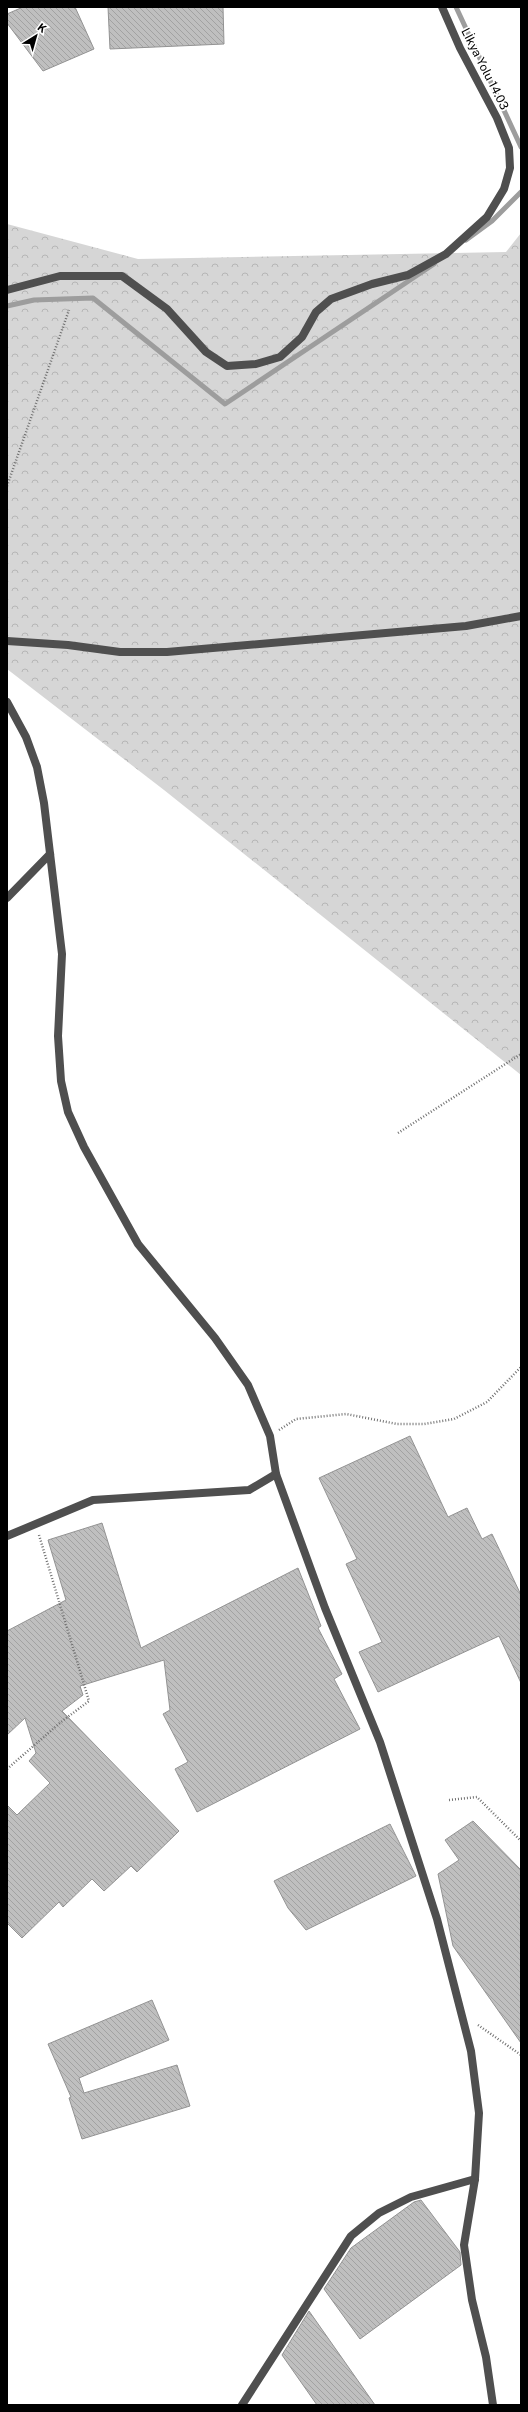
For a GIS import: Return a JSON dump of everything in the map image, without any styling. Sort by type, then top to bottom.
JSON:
[{"type":"street","name":"Lİkya Yolu 14.03","points":[[7,290],[60,276],[122,276],[167,309],[206,352],[227,366],[256,364],[280,357],[302,337],[316,312],[331,299],[372,284],[408,275],[446,254],[486,217],[504,189],[510,168],[509,148],[497,118],[460,48],[442,7]]},
{"type":"street","points":[[7,641],[68,645],[120,652],[167,652],[466,626],[521,616]]},
{"type":"street","points":[[7,702],[26,737],[37,767],[44,803],[62,954],[58,1036],[61,1081],[68,1112],[84,1147],[138,1244],[215,1338],[248,1385],[270,1436],[276,1474],[325,1608],[380,1742],[437,1919],[471,2051],[479,2113],[475,2179],[464,2245],[472,2300],[486,2358],[493,2405]]},
{"type":"street","points":[[7,898],[50,854]]},
{"type":"street","points":[[7,1536],[93,1500],[249,1490],[276,1474]]},
{"type":"street","points":[[242,2405],[351,2236],[379,2213],[411,2197],[475,2179]]},
{"type":"path","points":[[7,486],[69,310]]},
{"type":"path","points":[[398,1133],[521,1054]]},
{"type":"path","points":[[270,1436],[296,1419],[346,1414],[397,1424],[424,1424],[454,1419],[487,1402],[521,1367]]},
{"type":"path","points":[[7,1769],[61,1722],[89,1701],[36,1523]]},
{"type":"path","points":[[449,1800],[477,1797],[521,1841]]},
{"type":"path","points":[[464,2028],[476,2024],[521,2055]]},
{"type":"green space","points":[[7,224],[138,259],[506,252],[521,233],[521,1075],[164,790],[7,669]]},
{"type":"building","points":[[23,7],[75,7],[94,49],[43,71],[7,23],[7,14]]},
{"type":"building","points":[[108,7],[223,7],[224,44],[110,49]]},
{"type":"building","points":[[410,1436],[448,1517],[467,1508],[482,1539],[492,1534],[521,1595],[521,1683],[499,1636],[378,1692],[359,1652],[382,1642],[346,1564],[357,1559],[319,1478]]},
{"type":"building","points":[[102,1523],[141,1648],[298,1568],[321,1626],[318,1628],[342,1674],[334,1679],[360,1729],[197,1812],[175,1769],[188,1762],[163,1714],[170,1710],[164,1660],[80,1686],[83,1695],[62,1711],[179,1831],[137,1872],[131,1866],[104,1891],[92,1879],[63,1907],[59,1902],[22,1938],[7,1923],[7,1805],[17,1815],[50,1783],[29,1761],[36,1753],[25,1718],[7,1735],[7,1631],[66,1600],[48,1540]]},
{"type":"building","points":[[473,1821],[521,1870],[521,2043],[453,1946],[438,1874],[459,1860],[445,1840]]},
{"type":"building","points":[[390,1824],[416,1876],[306,1930],[288,1908],[274,1881]]},
{"type":"building","points":[[152,2000],[169,2040],[79,2078],[84,2093],[177,2065],[190,2106],[82,2139],[69,2098],[71,2097],[48,2044]]},
{"type":"building","points":[[421,2200],[460,2252],[461,2265],[360,2339],[324,2289],[351,2248],[414,2202]]},
{"type":"building","points":[[309,2311],[375,2405],[317,2405],[282,2355]]},
{"type":"waterway","points":[[456,7],[521,147]]},
{"type":"waterway","points":[[466,240],[492,221],[521,192]]},
{"type":"waterway","points":[[7,306],[34,300],[93,298],[225,404],[434,264]]}]
